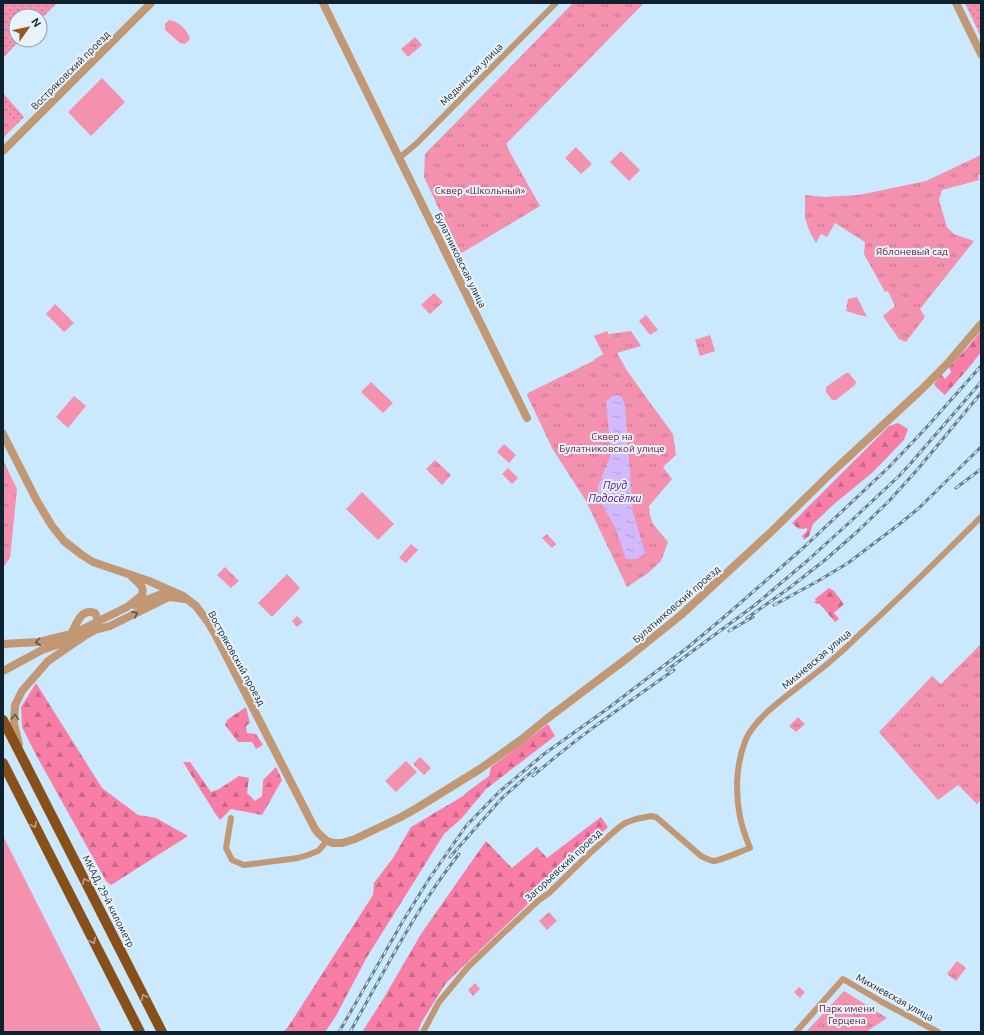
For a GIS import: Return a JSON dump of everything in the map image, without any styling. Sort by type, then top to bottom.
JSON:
[{"type":"highway","name":"МКАД, 29-й километр","points":[[3,720],[162,1032]]},
{"type":"highway","points":[[3,764],[140,1032]]},
{"type":"street","name":"Востряковский проезд","points":[[3,151],[151,3]]},
{"type":"street","name":"Булатниковская улица","points":[[323,3],[527,418]]},
{"type":"street","name":"Медынская улица","points":[[399,158],[416,144],[556,3]]},
{"type":"street","points":[[956,3],[981,54]]},
{"type":"street","name":"Булатниковский проезд","points":[[231,818],[226,848],[232,860],[244,865],[298,858],[313,854],[325,844],[342,843],[364,835],[401,817],[491,762],[672,623],[922,389],[947,364],[981,324]]},
{"type":"street","name":"Востряковский проезд","points":[[3,434],[37,500],[58,535],[80,554],[93,562],[167,590],[188,599],[196,606],[208,622],[325,844]]},
{"type":"street","name":"Михневская улица","points":[[750,848],[740,816],[737,800],[737,782],[739,763],[744,745],[752,729],[761,718],[860,635],[981,517]]},
{"type":"street","points":[[34,780],[16,735],[14,724],[15,705],[22,691],[48,661],[140,597],[143,592],[142,586],[128,574]]},
{"type":"street","points":[[127,607],[140,603],[167,590]]},
{"type":"street","points":[[154,604],[162,598],[167,590]]},
{"type":"street","points":[[3,644],[39,642],[97,626],[110,626],[169,598],[188,599]]},
{"type":"street","points":[[3,671],[65,639],[71,634],[80,617],[87,611],[96,613],[98,616],[97,626]]},
{"type":"street","points":[[50,648],[86,635]]},
{"type":"street","points":[[3,772],[16,790]]},
{"type":"street","name":"Загорьевский проезд","points":[[423,1032],[439,1002],[484,951],[539,900],[549,893],[589,854],[625,823],[651,816],[656,817],[701,856],[708,860],[721,860],[750,848]]},
{"type":"street","name":"Михневская улица","points":[[796,1032],[843,978],[882,1002],[938,1032]]},
{"type":"green space","points":[[3,3],[57,3],[48,12],[48,8],[8,8],[8,48],[12,48],[3,58]]},
{"type":"green space","name":"Сквер «Школьный»","points":[[573,3],[644,3],[506,144],[540,206],[460,254],[424,177],[425,154]]},
{"type":"green space","points":[[965,3],[981,3],[981,37]]},
{"type":"green space","points":[[169,20],[179,24],[187,32],[190,39],[185,44],[180,43],[165,30],[165,24]]},
{"type":"green space","points":[[415,37],[422,45],[408,57],[401,49]]},
{"type":"green space","points":[[102,78],[125,102],[91,136],[68,112]]},
{"type":"green space","points":[[3,93],[24,117],[17,124],[3,110]]},
{"type":"green space","points":[[3,110],[17,124],[3,138]]},
{"type":"green space","points":[[576,147],[592,164],[581,174],[565,158]]},
{"type":"green space","points":[[621,151],[640,170],[629,181],[610,162]]},
{"type":"green space","name":"Яблоневый сад","points":[[981,155],[981,174],[978,175],[979,180],[942,190],[939,200],[947,227],[954,234],[974,241],[920,309],[925,317],[906,342],[899,339],[883,316],[895,306],[888,291],[885,292],[864,254],[865,242],[835,223],[827,237],[821,234],[816,243],[805,218],[805,195],[824,197],[859,195],[926,181]]},
{"type":"green space","points":[[915,252],[933,262],[926,270],[916,265],[914,255]]},
{"type":"green space","points":[[434,293],[443,302],[430,314],[421,305]]},
{"type":"green space","points":[[857,297],[867,317],[846,311],[848,299]]},
{"type":"green space","points":[[55,304],[74,323],[64,332],[46,314]]},
{"type":"green space","points":[[646,315],[658,330],[650,335],[639,321]]},
{"type":"green space","name":"Сквер на Булатниковской улице","points":[[607,331],[611,339],[609,334],[631,331],[641,346],[617,353],[626,369],[673,434],[676,455],[663,467],[672,479],[649,506],[653,524],[668,542],[661,561],[648,573],[627,587],[586,501],[552,448],[527,395],[528,393],[593,361],[603,354],[594,336]]},
{"type":"green space","points":[[981,331],[981,352],[945,395],[934,384],[941,374],[945,379],[951,372],[949,367]]},
{"type":"green space","points":[[710,335],[715,351],[700,356],[695,340]]},
{"type":"green space","points":[[846,373],[849,373],[856,382],[855,385],[836,400],[832,400],[826,392],[826,387]]},
{"type":"green space","points":[[371,382],[393,403],[383,413],[361,392]]},
{"type":"green space","points":[[74,396],[86,406],[68,428],[56,417]]},
{"type":"green space","points":[[898,423],[908,429],[904,440],[872,473],[834,504],[813,524],[809,536],[804,540],[802,536],[807,531],[807,528],[802,529],[796,527],[792,523],[889,426]]},
{"type":"green space","points":[[504,444],[516,455],[509,463],[497,452]]},
{"type":"green space","points":[[3,460],[17,489],[10,558],[3,567]]},
{"type":"green space","points":[[435,460],[451,475],[442,485],[426,469]]},
{"type":"green space","points":[[508,468],[518,478],[512,484],[502,474]]},
{"type":"green space","points":[[362,492],[394,524],[378,540],[346,509]]},
{"type":"green space","points":[[547,534],[556,544],[552,548],[542,538]]},
{"type":"green space","points":[[411,544],[418,550],[406,563],[399,558]]},
{"type":"green space","points":[[225,567],[239,581],[231,588],[217,575]]},
{"type":"green space","points":[[287,574],[300,588],[272,617],[258,603]]},
{"type":"green space","points":[[829,588],[834,591],[844,604],[834,613],[839,619],[835,622],[819,603],[817,604],[814,602],[816,601],[815,599]]},
{"type":"green space","points":[[297,616],[303,622],[297,627],[292,621]]},
{"type":"green space","points":[[981,644],[981,800],[977,804],[958,785],[938,800],[879,732],[932,676],[941,684]]},
{"type":"green space","points":[[36,683],[102,788],[138,815],[156,818],[188,836],[111,885],[106,881],[22,727],[21,707]]},
{"type":"green space","points":[[246,707],[250,723],[246,726],[247,733],[256,734],[263,745],[256,749],[252,742],[238,742],[225,725],[227,720]]},
{"type":"green space","points":[[798,717],[805,724],[796,732],[789,726]]},
{"type":"green space","points":[[904,722],[909,728],[902,735],[897,729]]},
{"type":"green space","points":[[548,724],[555,736],[486,789],[462,818],[444,834],[367,957],[336,1016],[325,1032],[283,1032],[288,1027],[373,895],[374,883],[393,858],[411,827],[463,796],[489,776],[491,767]]},
{"type":"green space","points":[[420,757],[431,768],[424,775],[413,764]]},
{"type":"green space","points":[[406,761],[417,772],[396,792],[385,781]]},
{"type":"green space","points":[[183,762],[190,762],[211,792],[219,789],[239,776],[249,778],[247,793],[255,801],[262,796],[263,780],[276,767],[282,780],[262,815],[231,809],[220,820]]},
{"type":"green space","points":[[601,817],[608,827],[446,983],[421,1023],[418,1032],[362,1032],[421,934],[486,841],[512,868],[537,847],[547,858]]},
{"type":"green space","points":[[3,836],[102,1032],[3,1032]]},
{"type":"green space","points":[[549,912],[557,921],[547,930],[539,921]]},
{"type":"green space","points":[[957,961],[966,968],[956,981],[947,974]]},
{"type":"green space","points":[[475,983],[480,989],[473,996],[468,990]]},
{"type":"green space","points":[[799,987],[805,992],[800,998],[794,992]]},
{"type":"green space","name":"Парк имени Герцена","points":[[844,991],[887,1018],[866,1032],[806,1032]]},
{"type":"water","name":"Пруд Подосёлки","points":[[618,395],[622,397],[625,406],[633,512],[645,553],[641,557],[634,559],[626,559],[615,527],[598,498],[598,486],[611,454],[606,402],[612,396]]},
{"type":"railway","points":[[339,1032],[403,921],[429,879],[466,826],[499,792],[544,754],[607,709],[687,648],[802,549],[889,467],[981,366]]},
{"type":"railway","points":[[667,670],[755,605],[850,522],[899,476],[981,382]]},
{"type":"railway","points":[[747,618],[788,589],[825,560],[858,531],[889,501],[917,470],[981,393]]},
{"type":"railway","points":[[774,605],[848,563],[902,522],[919,508],[981,447]]},
{"type":"railway","points":[[956,488],[981,469]]},
{"type":"railway","points":[[729,631],[753,617]]},
{"type":"railway","points":[[533,776],[584,734],[674,670]]},
{"type":"railway","points":[[450,857],[502,798],[536,768]]},
{"type":"railway","points":[[350,1032],[415,918],[443,875],[459,854]]}]
